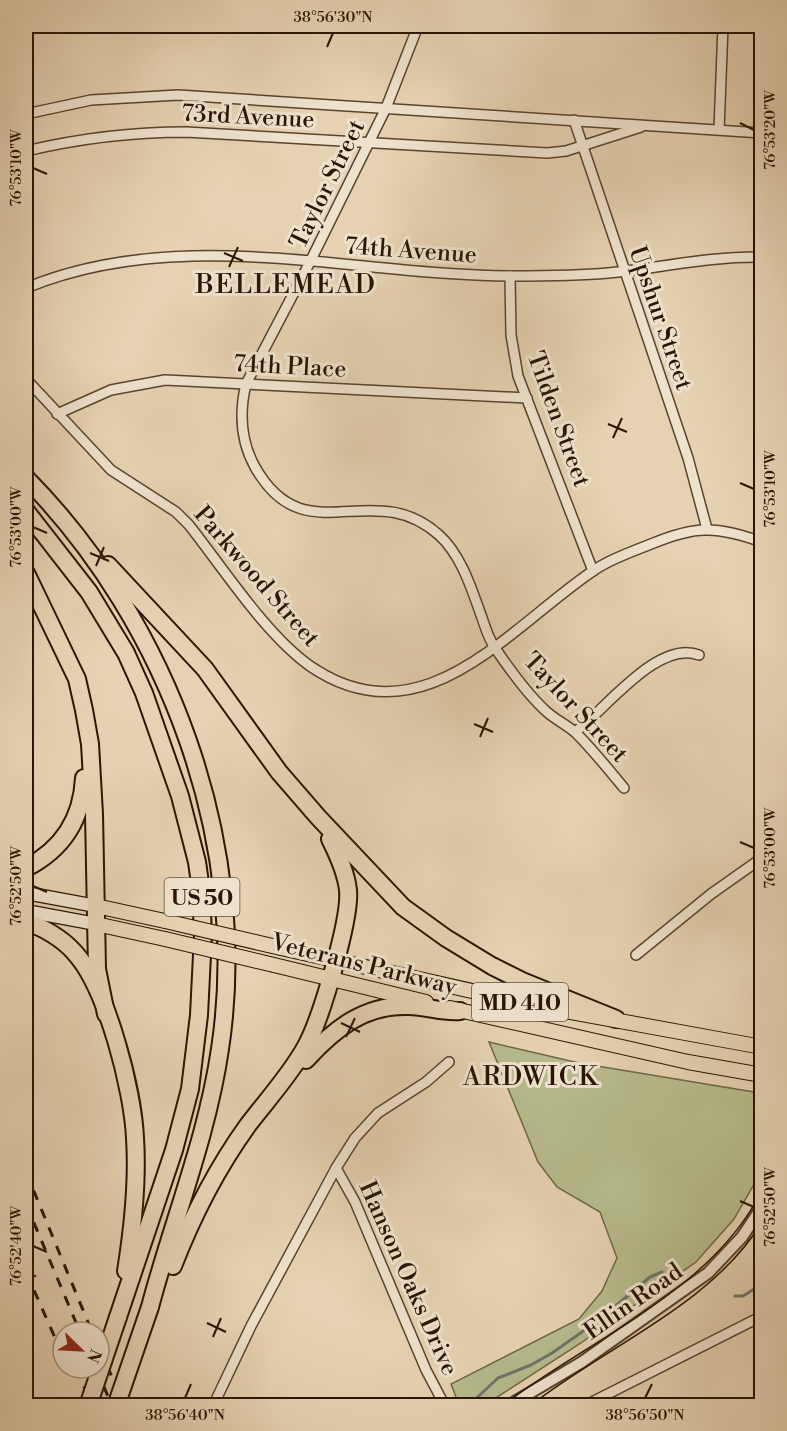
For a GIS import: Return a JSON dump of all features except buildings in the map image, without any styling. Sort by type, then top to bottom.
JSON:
[{"type":"highway","name":"US 50","points":[[26,478],[50,500],[118,594],[167,690],[206,808],[226,910],[225,996],[213,1090],[195,1163],[116,1406]]},
{"type":"highway","points":[[50,500],[205,669],[279,772],[403,907],[446,938],[522,981],[616,1019]]},
{"type":"highway","name":"US 50","points":[[26,511],[89,592],[111,626],[135,673],[180,796],[197,862],[201,890],[203,935],[199,1015],[190,1089],[172,1159],[88,1406]]},
{"type":"highway","points":[[26,573],[77,679],[90,744],[97,969],[106,1014]]},
{"type":"highway","points":[[26,868],[47,854],[72,830],[79,815],[85,751],[80,710],[62,644]]},
{"type":"highway","points":[[150,1306],[165,1286],[184,1236],[217,1175],[257,1114],[305,1049],[315,1027],[345,920],[348,891],[341,862],[318,817]]},
{"type":"highway","points":[[26,922],[47,932],[74,951],[89,974],[106,1014],[125,1074],[135,1137],[135,1207],[118,1317]]},
{"type":"highway","points":[[257,1114],[323,1041],[339,1027],[360,1016],[379,1009],[407,1005],[460,1011]]},
{"type":"main road","name":"Veterans Parkway","points":[[26,893],[165,921],[543,1007],[762,1047]]},
{"type":"main road","name":"Veterans Parkway","points":[[26,911],[165,939],[460,1011],[688,1062],[762,1075]]},
{"type":"street","name":"Taylor Street","points":[[418,26],[386,108],[310,262],[246,384],[240,405],[245,444],[271,492],[290,507],[317,513],[381,510],[394,512],[424,525],[451,548],[460,563],[495,648],[546,711],[575,732],[624,788]]},
{"type":"street","points":[[719,130],[723,26]]},
{"type":"street","name":"73rd Avenue","points":[[26,114],[91,100],[178,95],[762,133]]},
{"type":"street","name":"Upshur Street","points":[[574,120],[688,458],[706,529]]},
{"type":"street","name":"73rd Avenue","points":[[26,151],[82,138],[139,132],[186,132],[547,153],[566,151],[646,125]]},
{"type":"street","name":"74th Avenue","points":[[26,288],[50,278],[104,263],[152,256],[194,255],[510,276],[573,276],[691,260],[762,257]]},
{"type":"street","name":"Tilden Street","points":[[510,276],[514,359],[526,398],[593,570]]},
{"type":"street","name":"Parkwood Street","points":[[26,379],[111,470],[176,512],[189,525],[289,648],[326,676],[361,689],[411,689],[458,673],[495,648],[593,570],[666,538],[706,529]]},
{"type":"street","name":"74th Place","points":[[57,414],[111,390],[165,380],[526,398]]},
{"type":"street","points":[[706,529],[762,542]]},
{"type":"street","points":[[575,732],[655,662],[675,653],[690,652],[699,655]]},
{"type":"street","points":[[636,955],[711,894],[762,858]]},
{"type":"street","points":[[213,1406],[250,1326],[336,1168],[355,1138],[372,1118],[426,1082],[449,1062]]},
{"type":"street","name":"Hanson Oaks Drive","points":[[336,1168],[355,1202],[426,1370],[445,1406]]},
{"type":"street","name":"Ellin Road","points":[[508,1406],[582,1362],[708,1273],[742,1237],[762,1207]]},
{"type":"street","points":[[586,1405],[762,1316]]},
{"type":"green space","points":[[489,1042],[579,1063],[754,1092],[761,1100],[761,1172],[734,1219],[696,1262],[581,1343],[485,1405],[459,1405],[451,1384],[579,1319],[602,1291],[617,1258],[600,1212],[557,1187],[538,1162]]},
{"type":"waterway","points":[[468,1406],[498,1378],[531,1365],[552,1353],[599,1320],[650,1277],[662,1272]]},
{"type":"waterway","points":[[735,1296],[743,1296],[762,1284]]},
{"type":"tram line","points":[[502,1406],[646,1311],[681,1285],[713,1257],[740,1226],[762,1190]]},
{"type":"tram line","points":[[530,1406],[686,1302],[715,1278],[740,1252],[762,1222]]},
{"type":"railway","points":[[26,1172],[87,1320]]},
{"type":"railway","points":[[26,1204],[75,1320]]},
{"type":"railway","points":[[26,1257],[35,1277]]},
{"type":"railway","points":[[26,1272],[51,1329]]},
{"type":"railway","points":[[111,1375],[125,1406]]},
{"type":"railway","points":[[81,1380],[92,1406]]},
{"type":"railway","points":[[101,1380],[112,1406]]},
{"type":"district","name":"BELLEMEAD","points":[[286,284]]},
{"type":"district","name":"ARDWICK","points":[[531,1076]]}]
